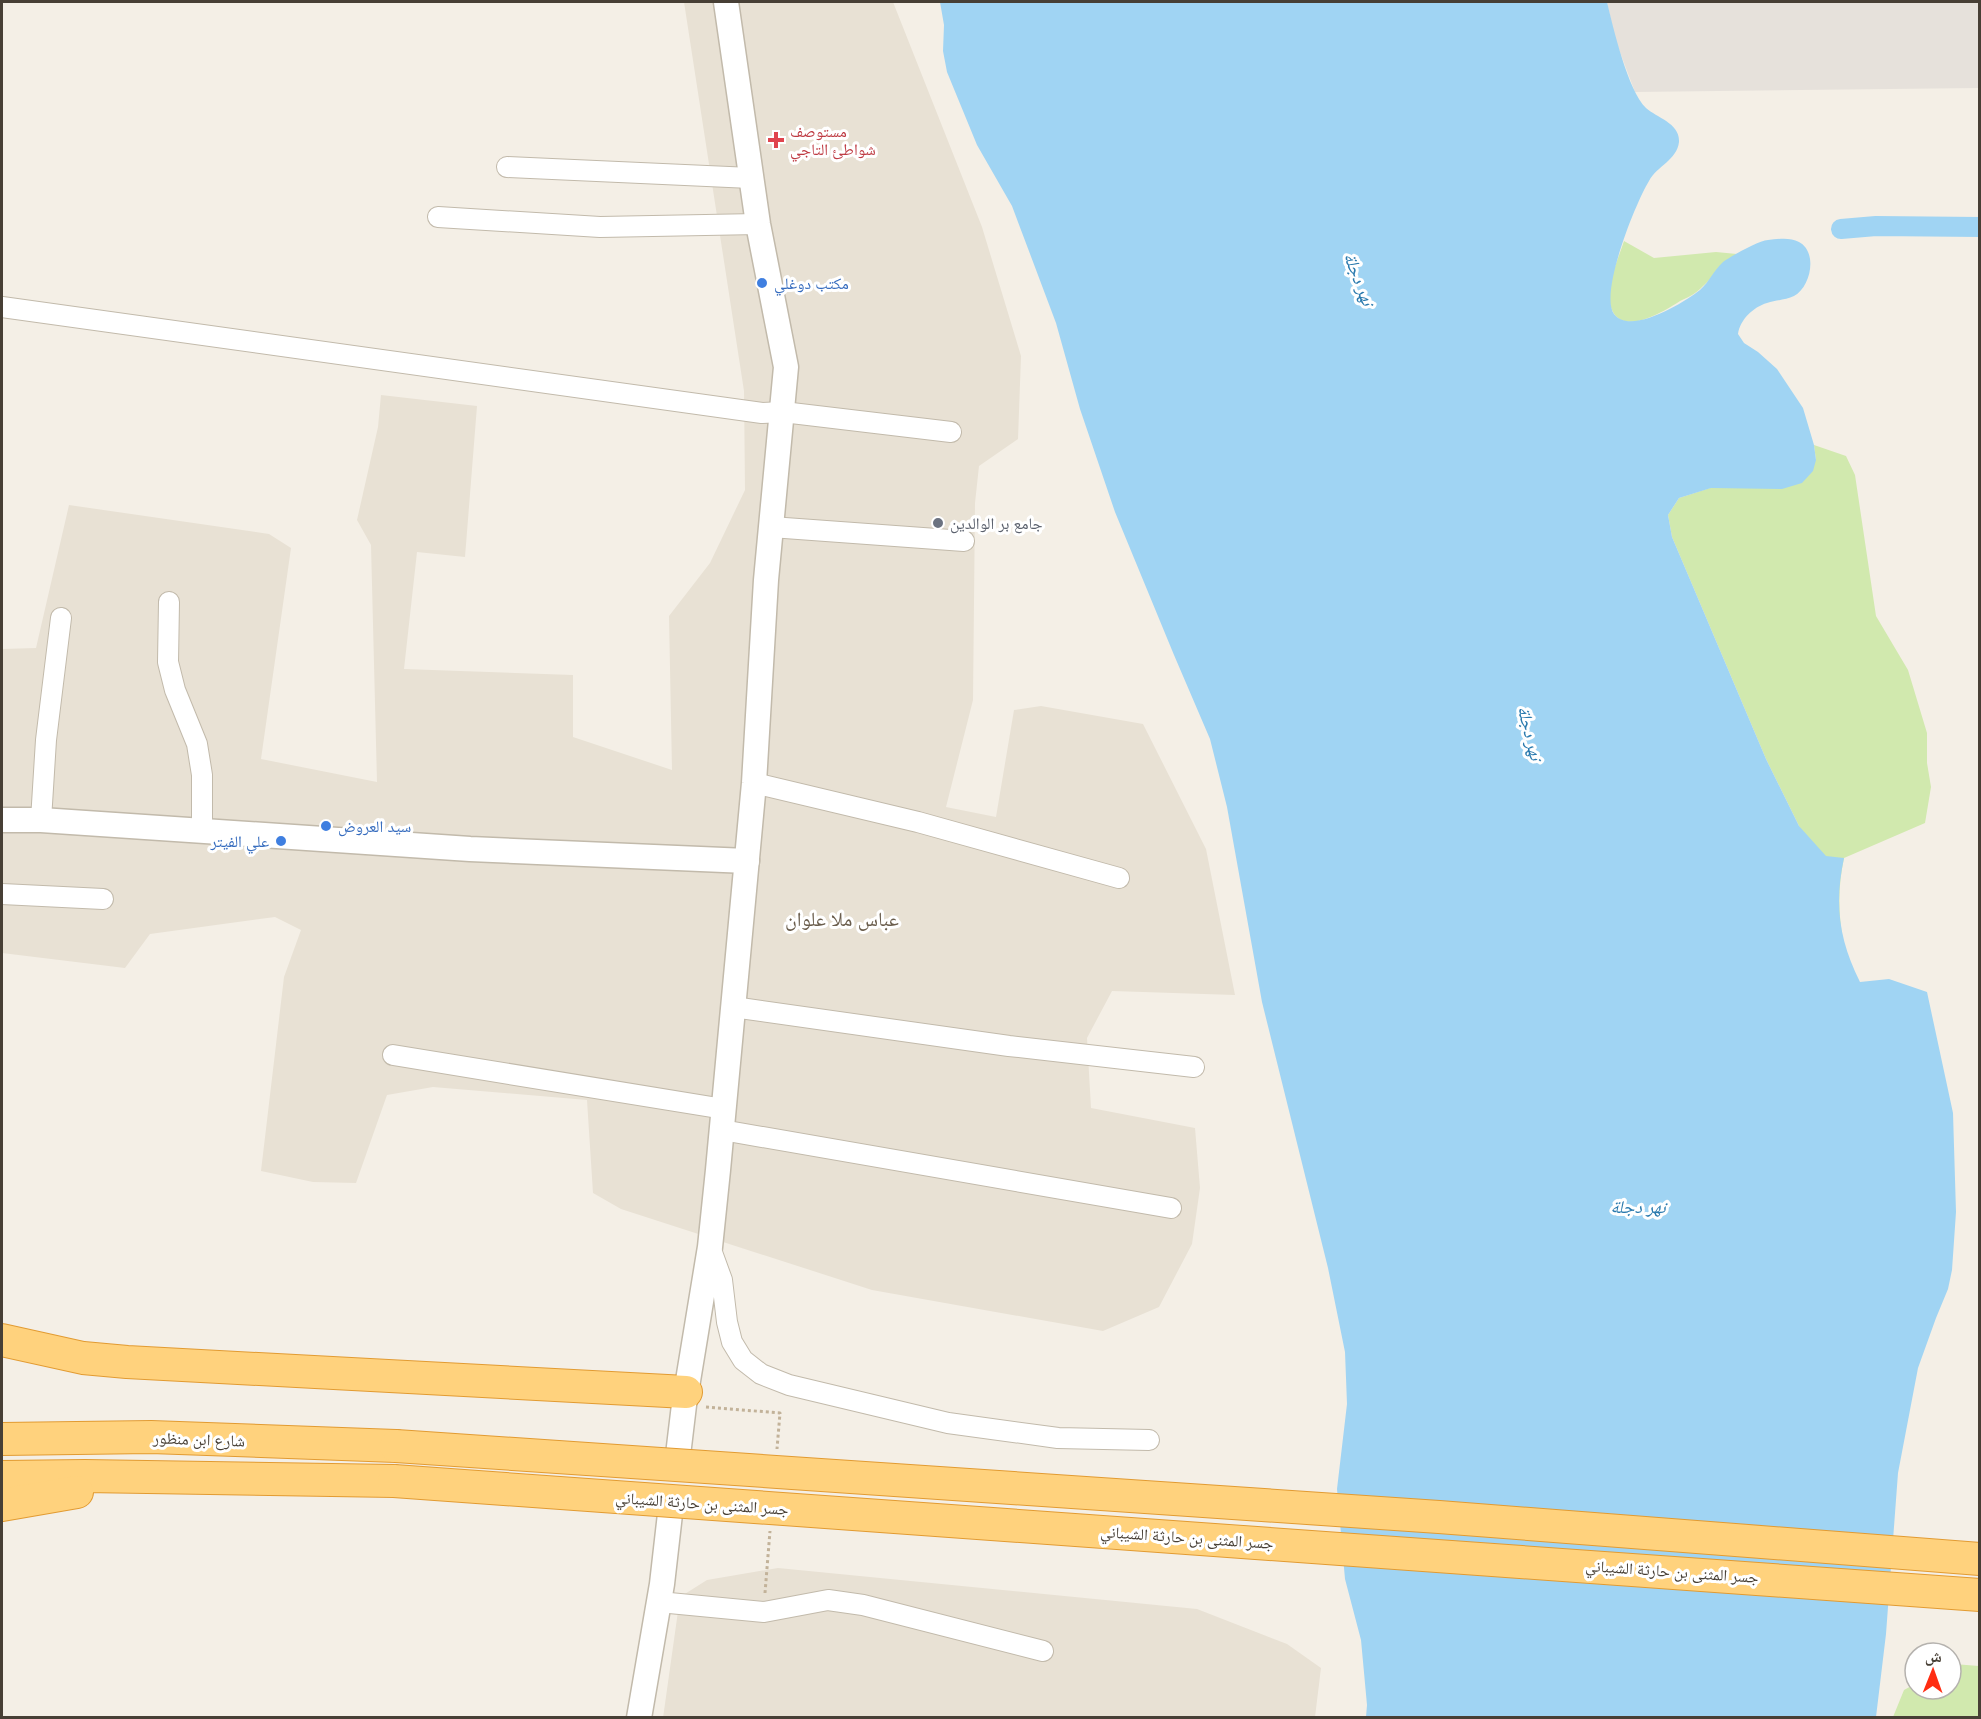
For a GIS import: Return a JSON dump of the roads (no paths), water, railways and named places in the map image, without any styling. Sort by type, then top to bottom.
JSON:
[{"type":"highway","points":[[2,1340],[83,1358],[105,1360],[685,1399]]},
{"type":"highway","points":[[2,1418],[151,1437]]},
{"type":"highway","name":"شارع ابن منظور","points":[[2,1439],[151,1437],[396,1446],[1438,1517],[1980,1559]]},
{"type":"highway","points":[[2,1477],[162,1478]]},
{"type":"highway","points":[[2,1505],[162,1478]]},
{"type":"highway","name":"جسر المثنى بن حارثة الشيباني","points":[[162,1478],[394,1481],[1980,1595]]},
{"type":"street","points":[[678,1455],[710,1247],[723,1119],[754,783],[766,580],[786,367],[758,224],[726,2]]},
{"type":"street","points":[[507,167],[751,178]]},
{"type":"street","points":[[438,217],[600,227],[758,224]]},
{"type":"street","points":[[2,307],[762,412],[783,412],[951,432]]},
{"type":"street","points":[[771,527],[964,541]]},
{"type":"street","points":[[169,602],[168,662],[175,690],[197,744],[202,775],[202,831]]},
{"type":"street","points":[[41,820],[46,740],[61,618]]},
{"type":"street","points":[[754,783],[918,822],[1119,878]]},
{"type":"street","points":[[2,820],[41,820],[470,849],[747,861]]},
{"type":"street","points":[[2,894],[103,899]]},
{"type":"street","points":[[733,1007],[1010,1046],[1194,1067]]},
{"type":"street","points":[[393,1055],[1171,1208]]},
{"type":"street","points":[[710,1247],[722,1280],[732,1342],[743,1360],[761,1374],[789,1385],[948,1423],[1058,1438],[1149,1440]]},
{"type":"street","points":[[639,1718],[659,1602],[670,1514]]},
{"type":"street","points":[[659,1602],[764,1612],[828,1600],[873,1608],[1043,1651]]},
{"type":"water","name":"نهر دجلة","points":[[940,2],[1607,2],[1627,74],[1639,100],[1646,108],[1676,130],[1679,142],[1675,154],[1649,181],[1628,227],[1611,287],[1614,314],[1622,320],[1632,321],[1657,315],[1670,309],[1700,290],[1723,262],[1764,241],[1792,239],[1799,242],[1809,253],[1808,278],[1800,292],[1757,308],[1744,319],[1738,334],[1744,343],[1777,369],[1803,408],[1814,445],[1816,460],[1813,471],[1802,483],[1782,489],[1711,488],[1679,498],[1668,515],[1672,537],[1766,759],[1799,826],[1826,856],[1844,858],[1839,891],[1840,922],[1847,951],[1860,982],[1889,979],[1927,992],[1953,1113],[1956,1212],[1952,1270],[1948,1289],[1918,1368],[1898,1473],[1886,1634],[1876,1717],[1366,1717],[1361,1640],[1345,1579],[1337,1489],[1347,1404],[1345,1352],[1328,1268],[1262,1002],[1227,807],[1210,739],[1115,512],[1080,409],[1056,323],[1012,206],[977,145],[947,72],[943,51],[944,25]]},
{"type":"waterway","points":[[1841,229],[1876,226],[1980,227]]},
{"type":"place","name":"مستوصف شواطئ التاجي","points":[[776,140]]},
{"type":"place","name":"مكتب دوغلي","points":[[762,283]]},
{"type":"place","name":"جامع بر الوالدين","points":[[938,523]]},
{"type":"place","name":"سيد العروض","points":[[326,826]]},
{"type":"place","name":"علي الفيتر","points":[[281,841]]},
{"type":"district","name":"عباس ملا علوان","points":[[842,919]]}]
